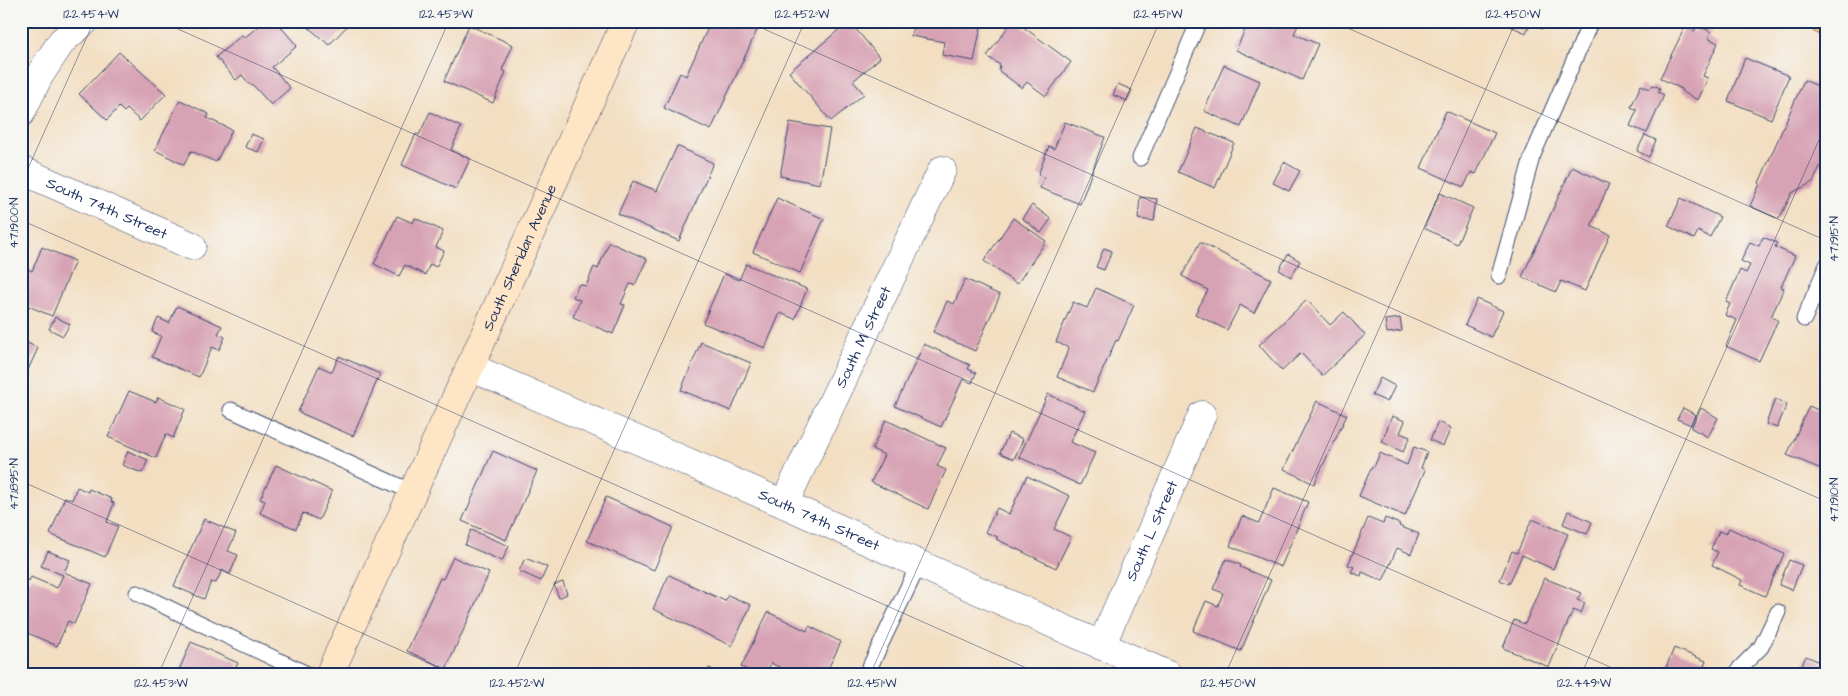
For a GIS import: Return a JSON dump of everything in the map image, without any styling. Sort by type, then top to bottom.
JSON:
[{"type":"main road","points":[[1823,21],[1827,23]]},
{"type":"street","points":[[21,113],[39,76],[62,41],[86,21]]},
{"type":"street","name":"South Sheridan Avenue","points":[[329,675],[626,21]]},
{"type":"street","name":"South 74th Street","points":[[21,170],[192,246]]},
{"type":"street","name":"South M Street","points":[[784,504],[942,170]]},
{"type":"street","name":"South 74th Street","points":[[470,367],[1168,675]]},
{"type":"street","name":"South L Street","points":[[1101,646],[1202,415]]},
{"type":"lane","points":[[1140,158],[1199,21]]},
{"type":"lane","points":[[1499,276],[1532,157],[1591,21]]},
{"type":"lane","points":[[1804,319],[1827,265]]},
{"type":"lane","points":[[231,410],[412,492]]},
{"type":"lane","points":[[866,675],[919,564]]},
{"type":"lane","points":[[137,592],[309,675]]},
{"type":"lane","points":[[1736,675],[1740,668],[1761,647],[1778,612]]},
{"type":"building","points":[[265,21],[276,21],[297,46],[272,67],[290,88],[271,105],[242,75],[236,80],[216,57],[242,35],[244,38]]},
{"type":"building","points":[[301,21],[349,21],[351,22],[329,45]]},
{"type":"building","points":[[711,21],[739,21],[757,30],[711,130],[664,108],[680,73],[686,76]]},
{"type":"building","points":[[849,21],[880,58],[853,81],[864,94],[831,121],[789,72]]},
{"type":"building","points":[[914,21],[982,21],[974,61],[942,55],[944,42],[911,36]]},
{"type":"building","points":[[1012,21],[1015,21],[1071,62],[1046,96],[1027,82],[1022,88],[999,71],[1000,65],[987,56]]},
{"type":"building","points":[[1249,21],[1295,21],[1299,23],[1294,34],[1318,44],[1302,80],[1236,50]]},
{"type":"building","points":[[1509,21],[1546,21],[1542,29],[1530,23],[1526,33],[1508,25]]},
{"type":"building","points":[[469,25],[513,45],[502,70],[506,72],[493,103],[444,81]]},
{"type":"building","points":[[1697,25],[1711,32],[1708,38],[1718,43],[1703,76],[1708,78],[1698,100],[1681,91],[1682,89],[1660,78],[1685,27],[1694,32]]},
{"type":"building","points":[[119,52],[166,94],[140,121],[127,109],[124,112],[119,107],[107,120],[79,94]]},
{"type":"building","points":[[1745,58],[1789,76],[1771,119],[1728,101]]},
{"type":"building","points":[[1224,65],[1260,81],[1241,127],[1204,111]]},
{"type":"building","points":[[1804,80],[1827,90],[1827,152],[1813,182],[1792,193],[1779,219],[1750,206]]},
{"type":"building","points":[[1118,84],[1132,90],[1127,101],[1113,95]]},
{"type":"building","points":[[1641,85],[1650,89],[1653,85],[1660,88],[1658,92],[1664,95],[1647,133],[1630,126],[1637,110],[1631,107]]},
{"type":"building","points":[[180,100],[209,114],[207,118],[232,130],[216,162],[191,151],[184,165],[155,150]]},
{"type":"building","points":[[1446,111],[1495,133],[1476,174],[1471,172],[1464,187],[1421,168]]},
{"type":"building","points":[[430,112],[461,127],[451,150],[470,159],[456,189],[402,165],[416,134],[419,135]]},
{"type":"building","points":[[790,122],[830,129],[820,184],[780,176]]},
{"type":"building","points":[[1065,122],[1105,137],[1080,204],[1040,188],[1044,177],[1038,175],[1049,146],[1054,149]]},
{"type":"building","points":[[1197,128],[1234,143],[1215,188],[1178,172]]},
{"type":"building","points":[[251,134],[264,139],[258,152],[245,147]]},
{"type":"building","points":[[1645,135],[1656,140],[1649,157],[1637,151]]},
{"type":"building","points":[[677,146],[713,163],[679,241],[618,214],[633,181],[657,191]]},
{"type":"building","points":[[1284,162],[1300,171],[1289,191],[1273,183]]},
{"type":"building","points":[[1572,167],[1609,184],[1591,226],[1610,235],[1585,291],[1561,281],[1556,292],[1522,277]]},
{"type":"building","points":[[1440,193],[1473,208],[1457,244],[1424,228]]},
{"type":"building","points":[[1140,197],[1157,199],[1154,221],[1138,219]]},
{"type":"building","points":[[777,198],[824,219],[800,273],[753,252]]},
{"type":"building","points":[[1681,198],[1720,217],[1710,237],[1698,231],[1694,239],[1668,226]]},
{"type":"building","points":[[1032,205],[1051,219],[1041,233],[1022,218]]},
{"type":"building","points":[[397,216],[413,223],[415,218],[443,231],[436,247],[444,251],[436,267],[430,264],[425,275],[405,265],[399,276],[374,264]]},
{"type":"building","points":[[1013,218],[1046,241],[1017,284],[984,261]]},
{"type":"building","points":[[1763,237],[1777,243],[1775,247],[1795,256],[1781,287],[1784,288],[1771,317],[1778,320],[1759,361],[1726,346],[1737,320],[1725,315],[1730,304],[1726,302],[1740,270],[1746,273],[1750,265],[1741,261],[1750,242],[1759,246]]},
{"type":"building","points":[[609,242],[647,259],[635,285],[630,284],[621,304],[625,305],[613,334],[573,317],[580,300],[573,297],[579,284],[586,286],[594,267],[598,269]]},
{"type":"building","points":[[1200,242],[1271,279],[1254,313],[1240,305],[1227,330],[1195,314],[1208,290],[1182,276]]},
{"type":"building","points":[[42,247],[75,261],[52,316],[21,303],[21,266],[32,271]]},
{"type":"building","points":[[1104,248],[1112,251],[1104,270],[1096,267]]},
{"type":"building","points":[[1288,254],[1300,261],[1291,277],[1279,270]]},
{"type":"building","points":[[746,264],[807,289],[795,319],[780,313],[765,348],[703,323],[724,274],[739,280]]},
{"type":"building","points":[[965,279],[1000,295],[975,351],[933,332],[947,301],[954,304]]},
{"type":"building","points":[[1096,288],[1134,305],[1093,392],[1057,377],[1069,348],[1056,342],[1073,302],[1087,308]]},
{"type":"building","points":[[1477,299],[1503,311],[1491,337],[1465,325]]},
{"type":"building","points":[[1307,300],[1330,325],[1344,312],[1365,335],[1322,376],[1301,353],[1282,371],[1259,345]]},
{"type":"building","points":[[177,306],[222,326],[218,334],[225,337],[219,350],[212,347],[199,377],[152,357],[161,336],[152,332],[158,318],[169,323]]},
{"type":"building","points":[[55,317],[70,324],[63,336],[49,329]]},
{"type":"building","points":[[1400,318],[1402,331],[1387,333],[1385,320]]},
{"type":"building","points":[[21,340],[38,348],[21,385]]},
{"type":"building","points":[[701,342],[751,363],[731,411],[681,390]]},
{"type":"building","points":[[924,344],[970,365],[968,369],[976,373],[972,383],[963,379],[941,427],[895,406]]},
{"type":"building","points":[[339,356],[380,374],[353,436],[298,412],[319,366],[332,372]]},
{"type":"building","points":[[1380,378],[1395,386],[1387,402],[1372,395]]},
{"type":"building","points":[[129,391],[156,402],[158,397],[185,409],[173,438],[166,434],[156,458],[108,437]]},
{"type":"building","points":[[1048,394],[1085,411],[1070,442],[1095,453],[1080,485],[1019,457]]},
{"type":"building","points":[[1775,399],[1787,404],[1777,428],[1766,424]]},
{"type":"building","points":[[1317,401],[1347,415],[1314,484],[1284,469]]},
{"type":"building","points":[[1809,406],[1827,414],[1827,464],[1824,470],[1787,455]]},
{"type":"building","points":[[1683,408],[1696,415],[1691,425],[1677,419]]},
{"type":"building","points":[[1701,408],[1718,418],[1708,437],[1691,428]]},
{"type":"building","points":[[1392,416],[1405,421],[1400,433],[1410,437],[1403,452],[1382,442]]},
{"type":"building","points":[[886,420],[946,448],[937,466],[946,470],[928,509],[871,482],[884,455],[872,449]]},
{"type":"building","points":[[1438,422],[1451,428],[1443,446],[1430,440]]},
{"type":"building","points":[[1009,433],[1023,439],[1014,459],[1000,453]]},
{"type":"building","points":[[1414,447],[1427,452],[1421,468],[1425,470],[1405,516],[1359,496],[1380,453],[1407,465]]},
{"type":"building","points":[[128,451],[148,460],[142,473],[122,465]]},
{"type":"building","points":[[493,451],[537,471],[506,540],[462,521]]},
{"type":"building","points":[[276,465],[332,491],[319,520],[303,513],[296,529],[260,513],[265,501],[260,499]]},
{"type":"building","points":[[1027,476],[1070,496],[1054,529],[1071,537],[1056,568],[985,532],[997,508],[1009,514]]},
{"type":"building","points":[[77,487],[88,492],[89,489],[112,499],[111,502],[114,503],[107,522],[118,526],[105,557],[50,534],[65,497],[72,500]]},
{"type":"building","points":[[1274,488],[1308,502],[1281,567],[1230,546],[1242,516],[1259,523]]},
{"type":"building","points":[[606,497],[673,527],[654,570],[587,541]]},
{"type":"building","points":[[1568,511],[1592,522],[1587,534],[1563,524]]},
{"type":"building","points":[[1368,518],[1383,524],[1385,518],[1419,534],[1411,554],[1397,548],[1383,581],[1362,572],[1361,576],[1351,572],[1354,567],[1348,565]]},
{"type":"building","points":[[204,519],[236,533],[228,551],[238,555],[230,574],[222,570],[216,583],[211,582],[204,599],[174,586]]},
{"type":"building","points":[[1532,519],[1568,534],[1553,569],[1522,555],[1509,584],[1500,580],[1512,551],[1517,553]]},
{"type":"building","points":[[1729,528],[1784,554],[1765,596],[1740,585],[1742,580],[1712,565],[1718,552],[1711,549],[1719,531],[1726,534]]},
{"type":"building","points":[[471,530],[509,546],[502,561],[465,545]]},
{"type":"building","points":[[21,542],[25,543],[21,554]]},
{"type":"building","points":[[48,551],[70,560],[64,572],[92,584],[74,624],[68,621],[57,646],[21,630],[21,578],[29,581],[31,577],[57,588],[63,575],[41,566]]},
{"type":"building","points":[[453,557],[489,573],[446,669],[407,651],[440,578],[443,579]]},
{"type":"building","points":[[525,558],[547,567],[541,581],[519,571]]},
{"type":"building","points":[[1226,559],[1271,580],[1241,651],[1193,631],[1206,601],[1218,606],[1223,593],[1213,589]]},
{"type":"building","points":[[1789,560],[1802,565],[1792,590],[1779,585]]},
{"type":"building","points":[[669,575],[725,601],[728,595],[751,605],[732,646],[653,609]]},
{"type":"building","points":[[1544,578],[1581,593],[1577,600],[1585,603],[1581,613],[1573,610],[1549,667],[1503,648],[1514,620],[1525,624]]},
{"type":"building","points":[[563,582],[567,594],[559,598],[554,585]]},
{"type":"building","points":[[768,612],[807,631],[809,626],[841,642],[825,675],[795,675],[771,663],[765,675],[758,675],[741,667]]},
{"type":"building","points":[[191,642],[238,663],[232,675],[177,675]]},
{"type":"building","points":[[1674,648],[1706,661],[1701,675],[1663,675]]},
{"type":"building","points":[[1806,656],[1827,665],[1827,675],[1798,675]]},
{"type":"building","points":[[709,668],[720,673],[719,675],[706,675]]},
{"type":"building","points":[[968,670],[979,675],[966,675]]}]
